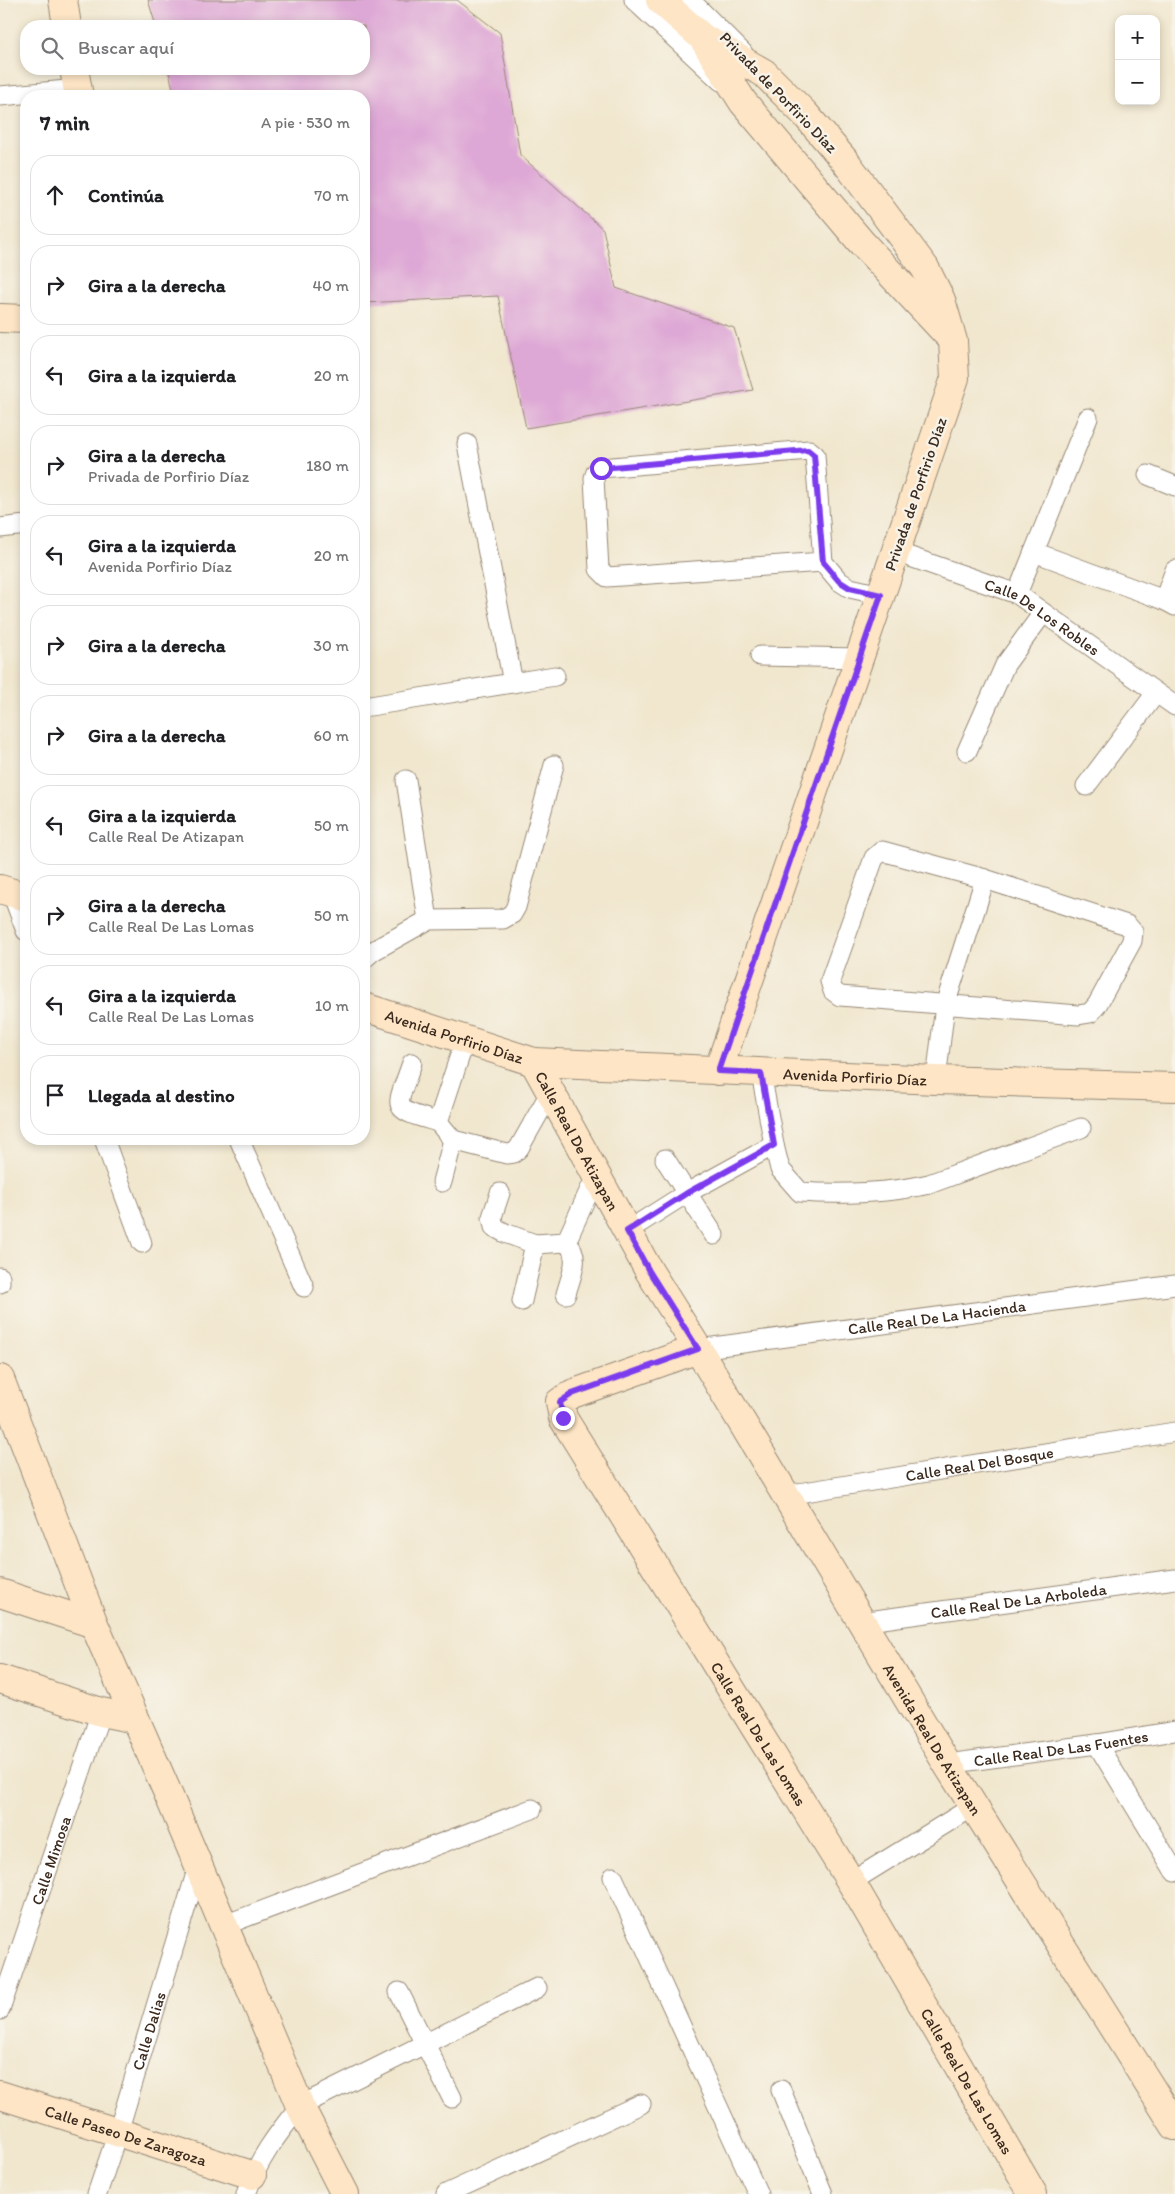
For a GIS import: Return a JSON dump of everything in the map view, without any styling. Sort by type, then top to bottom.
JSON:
[{"type":"street","points":[[63,0],[66,20]]},
{"type":"street","name":"Privada de Porfirio Díaz","points":[[634,0],[743,102],[861,242],[953,341]]},
{"type":"street","points":[[660,0],[728,62],[743,102]]},
{"type":"street","name":"Privada de Porfirio Díaz","points":[[690,0],[805,114],[845,161],[926,268],[941,300],[953,341],[955,378],[718,1071]]},
{"type":"street","points":[[728,62],[764,73]]},
{"type":"street","points":[[42,90],[77,85]]},
{"type":"street","points":[[0,96],[20,93]]},
{"type":"street","points":[[861,242],[875,244],[883,241],[889,234],[890,220]]},
{"type":"street","points":[[0,318],[20,319]]},
{"type":"street","points":[[1017,594],[1088,418]]},
{"type":"street","points":[[467,444],[513,683]]},
{"type":"street","points":[[823,562],[607,577],[599,568],[594,478],[596,472],[601,468],[808,450],[814,455],[823,562],[839,581],[850,588],[881,595]]},
{"type":"street","points":[[1148,474],[1175,486]]},
{"type":"street","points":[[0,528],[20,526]]},
{"type":"street","name":"Calle De Los Robles","points":[[896,552],[1017,594],[1175,706]]},
{"type":"street","points":[[1034,552],[1170,603],[1175,570]]},
{"type":"street","points":[[967,751],[1005,665],[1043,613]]},
{"type":"street","points":[[760,656],[859,658]]},
{"type":"street","points":[[370,706],[555,676]]},
{"type":"street","points":[[1086,786],[1156,692]]},
{"type":"street","points":[[370,953],[428,920],[503,919],[512,914],[516,907],[554,765]]},
{"type":"street","points":[[406,780],[428,920]]},
{"type":"street","points":[[882,851],[985,879],[1127,925],[1133,932],[1132,941],[1097,1005],[1090,1013],[1078,1015],[945,1005],[840,996],[833,991],[830,981],[874,858],[882,851]]},
{"type":"street","points":[[936,1080],[945,1005],[985,879]]},
{"type":"street","points":[[13,893],[20,913]]},
{"type":"street","name":"Avenida Porfirio Díaz","points":[[370,1009],[534,1062],[936,1080],[1175,1087]]},
{"type":"street","points":[[438,1122],[466,1040]]},
{"type":"street","name":"Calle Real De Atizapan","points":[[534,1062],[649,1271],[698,1349]]},
{"type":"street","points":[[412,1064],[399,1103],[401,1110],[438,1122],[453,1140],[507,1154],[514,1153],[519,1148],[550,1093]]},
{"type":"street","points":[[761,1073],[780,1169],[800,1192],[817,1194],[908,1189],[929,1184],[1081,1128]]},
{"type":"street","points":[[442,1182],[453,1140]]},
{"type":"street","points":[[106,1145],[142,1243]]},
{"type":"street","points":[[242,1145],[304,1287]]},
{"type":"street","points":[[627,1231],[687,1193],[774,1145]]},
{"type":"street","points":[[665,1159],[714,1235]]},
{"type":"street","points":[[566,1242],[596,1176]]},
{"type":"street","points":[[500,1193],[492,1217],[494,1227],[535,1244],[566,1242],[573,1248],[576,1256],[566,1294]]},
{"type":"street","points":[[522,1302],[535,1244]]},
{"type":"street","points":[[0,1277],[0,1283]]},
{"type":"street","name":"Calle Real De La Hacienda","points":[[698,1349],[1175,1286]]},
{"type":"street","name":"Avenida Real De Atizapan","points":[[698,1349],[947,1764],[1175,2126]]},
{"type":"street","name":"Calle Real De Las Lomas","points":[[698,1349],[572,1394],[560,1402],[563,1418],[851,1882],[1033,2194]]},
{"type":"street","points":[[2,1391],[94,1624],[222,1926],[300,2106],[345,2194]]},
{"type":"street","name":"Calle Real Del Bosque","points":[[786,1495],[1175,1432]]},
{"type":"street","name":"Calle Real De La Arboleda","points":[[861,1622],[1175,1579]]},
{"type":"street","points":[[0,1593],[94,1624]]},
{"type":"street","points":[[0,1679],[101,1712],[135,1719]]},
{"type":"street","name":"Calle Mimosa","points":[[0,2010],[101,1712]]},
{"type":"street","name":"Calle Real De Las Fuentes","points":[[947,1764],[1097,1744],[1175,1731]]},
{"type":"street","points":[[1097,1744],[1175,1872]]},
{"type":"street","points":[[851,1882],[974,1806]]},
{"type":"street","points":[[222,1926],[532,1809]]},
{"type":"street","name":"Calle Dalias","points":[[97,2194],[118,2132],[198,1867]]},
{"type":"street","points":[[613,1877],[758,2194]]},
{"type":"street","points":[[249,2185],[278,2134],[300,2106],[537,1988]]},
{"type":"street","points":[[400,1992],[452,2098]]},
{"type":"street","points":[[781,2090],[823,2194]]},
{"type":"street","name":"Calle Paseo De Zaragoza","points":[[0,2095],[118,2132],[249,2185]]},
{"type":"street","points":[[446,2194],[641,2104]]},
{"type":"building","points":[[148,0],[457,0],[500,33],[520,155],[603,229],[616,288],[734,328],[753,390],[526,428],[498,296],[370,303],[370,90],[173,90],[170,75],[370,75],[370,20],[154,20]]},
{"type":"route","points":[[563,1418],[560,1402],[572,1394],[698,1349],[649,1271],[627,1231],[687,1193],[774,1145],[761,1073],[718,1071],[881,595],[850,588],[839,581],[823,562],[814,455],[808,450],[601,468]]}]
